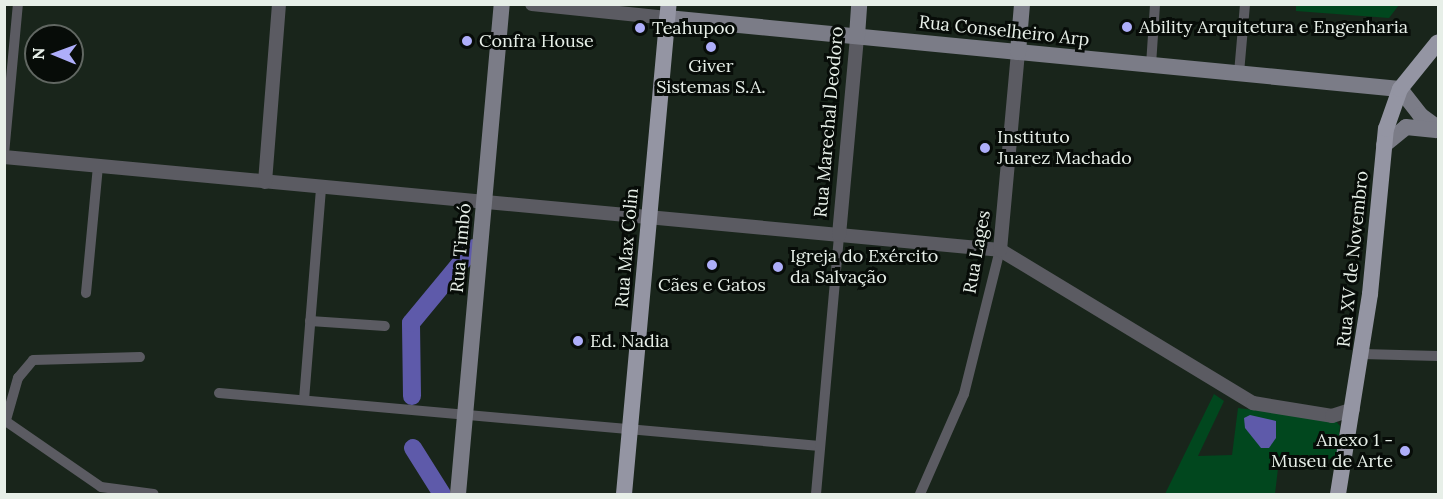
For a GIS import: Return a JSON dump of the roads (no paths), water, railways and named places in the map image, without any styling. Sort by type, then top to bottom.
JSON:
[{"type":"main road","name":"Rua Timbó","points":[[458,495],[502,4]]},
{"type":"main road","name":"Rua Marechal Deodoro","points":[[856,36],[859,4]]},
{"type":"main road","name":"Rua Lages","points":[[1018,52],[1022,4]]},
{"type":"main road","name":"Rua Conselheiro Arp","points":[[668,11],[856,36],[1400,89]]},
{"type":"main road","name":"Rua Max Colin","points":[[624,495],[668,11]]},
{"type":"main road","name":"Rua XV de Novembro","points":[[1338,495],[1362,354],[1389,117],[1400,89],[1438,42]]},
{"type":"main road","points":[[1400,89],[1420,115],[1438,129]]},
{"type":"main road","points":[[1384,145],[1406,127],[1438,129]]},
{"type":"street","points":[[18,4],[4,156],[1000,250],[1253,403],[1332,416],[1353,409]]},
{"type":"street","points":[[265,182],[279,4]]},
{"type":"street","name":"Rua Conselheiro Arp","points":[[532,4],[668,11]]},
{"type":"street","points":[[1151,65],[1155,4]]},
{"type":"street","points":[[1239,73],[1245,4]]},
{"type":"street","name":"Rua Marechal Deodoro","points":[[816,495],[856,36]]},
{"type":"street","name":"Rua Lages","points":[[920,495],[964,394],[1000,250],[1018,52]]},
{"type":"street","points":[[86,293],[98,166]]},
{"type":"street","points":[[304,400],[321,187]]},
{"type":"street","points":[[310,321],[385,326]]},
{"type":"street","points":[[1362,354],[1438,356]]},
{"type":"street","points":[[140,357],[33,360],[18,378],[5,420],[101,487],[154,495]]},
{"type":"street","points":[[219,393],[820,446]]},
{"type":"waterway","points":[[412,396],[411,323],[473,248]]},
{"type":"waterway","points":[[413,448],[442,494]]},
{"type":"place","name":"Ability Arquitetura e Engenharia","points":[[1127,27]]},
{"type":"place","name":"Teahupoo","points":[[640,28]]},
{"type":"place","name":"Confra House","points":[[467,41]]},
{"type":"place","name":"Giver Sistemas S.A.","points":[[711,47]]},
{"type":"place","name":"Instituto Juarez Machado","points":[[985,148]]},
{"type":"place","name":"Cães e Gatos","points":[[712,265]]},
{"type":"place","name":"Igreja do Exército da Salvação","points":[[778,267]]},
{"type":"place","name":"Ed. Nadia","points":[[578,341]]},
{"type":"place","name":"Anexo 1 - Museu de Arte","points":[[1405,451]]}]
